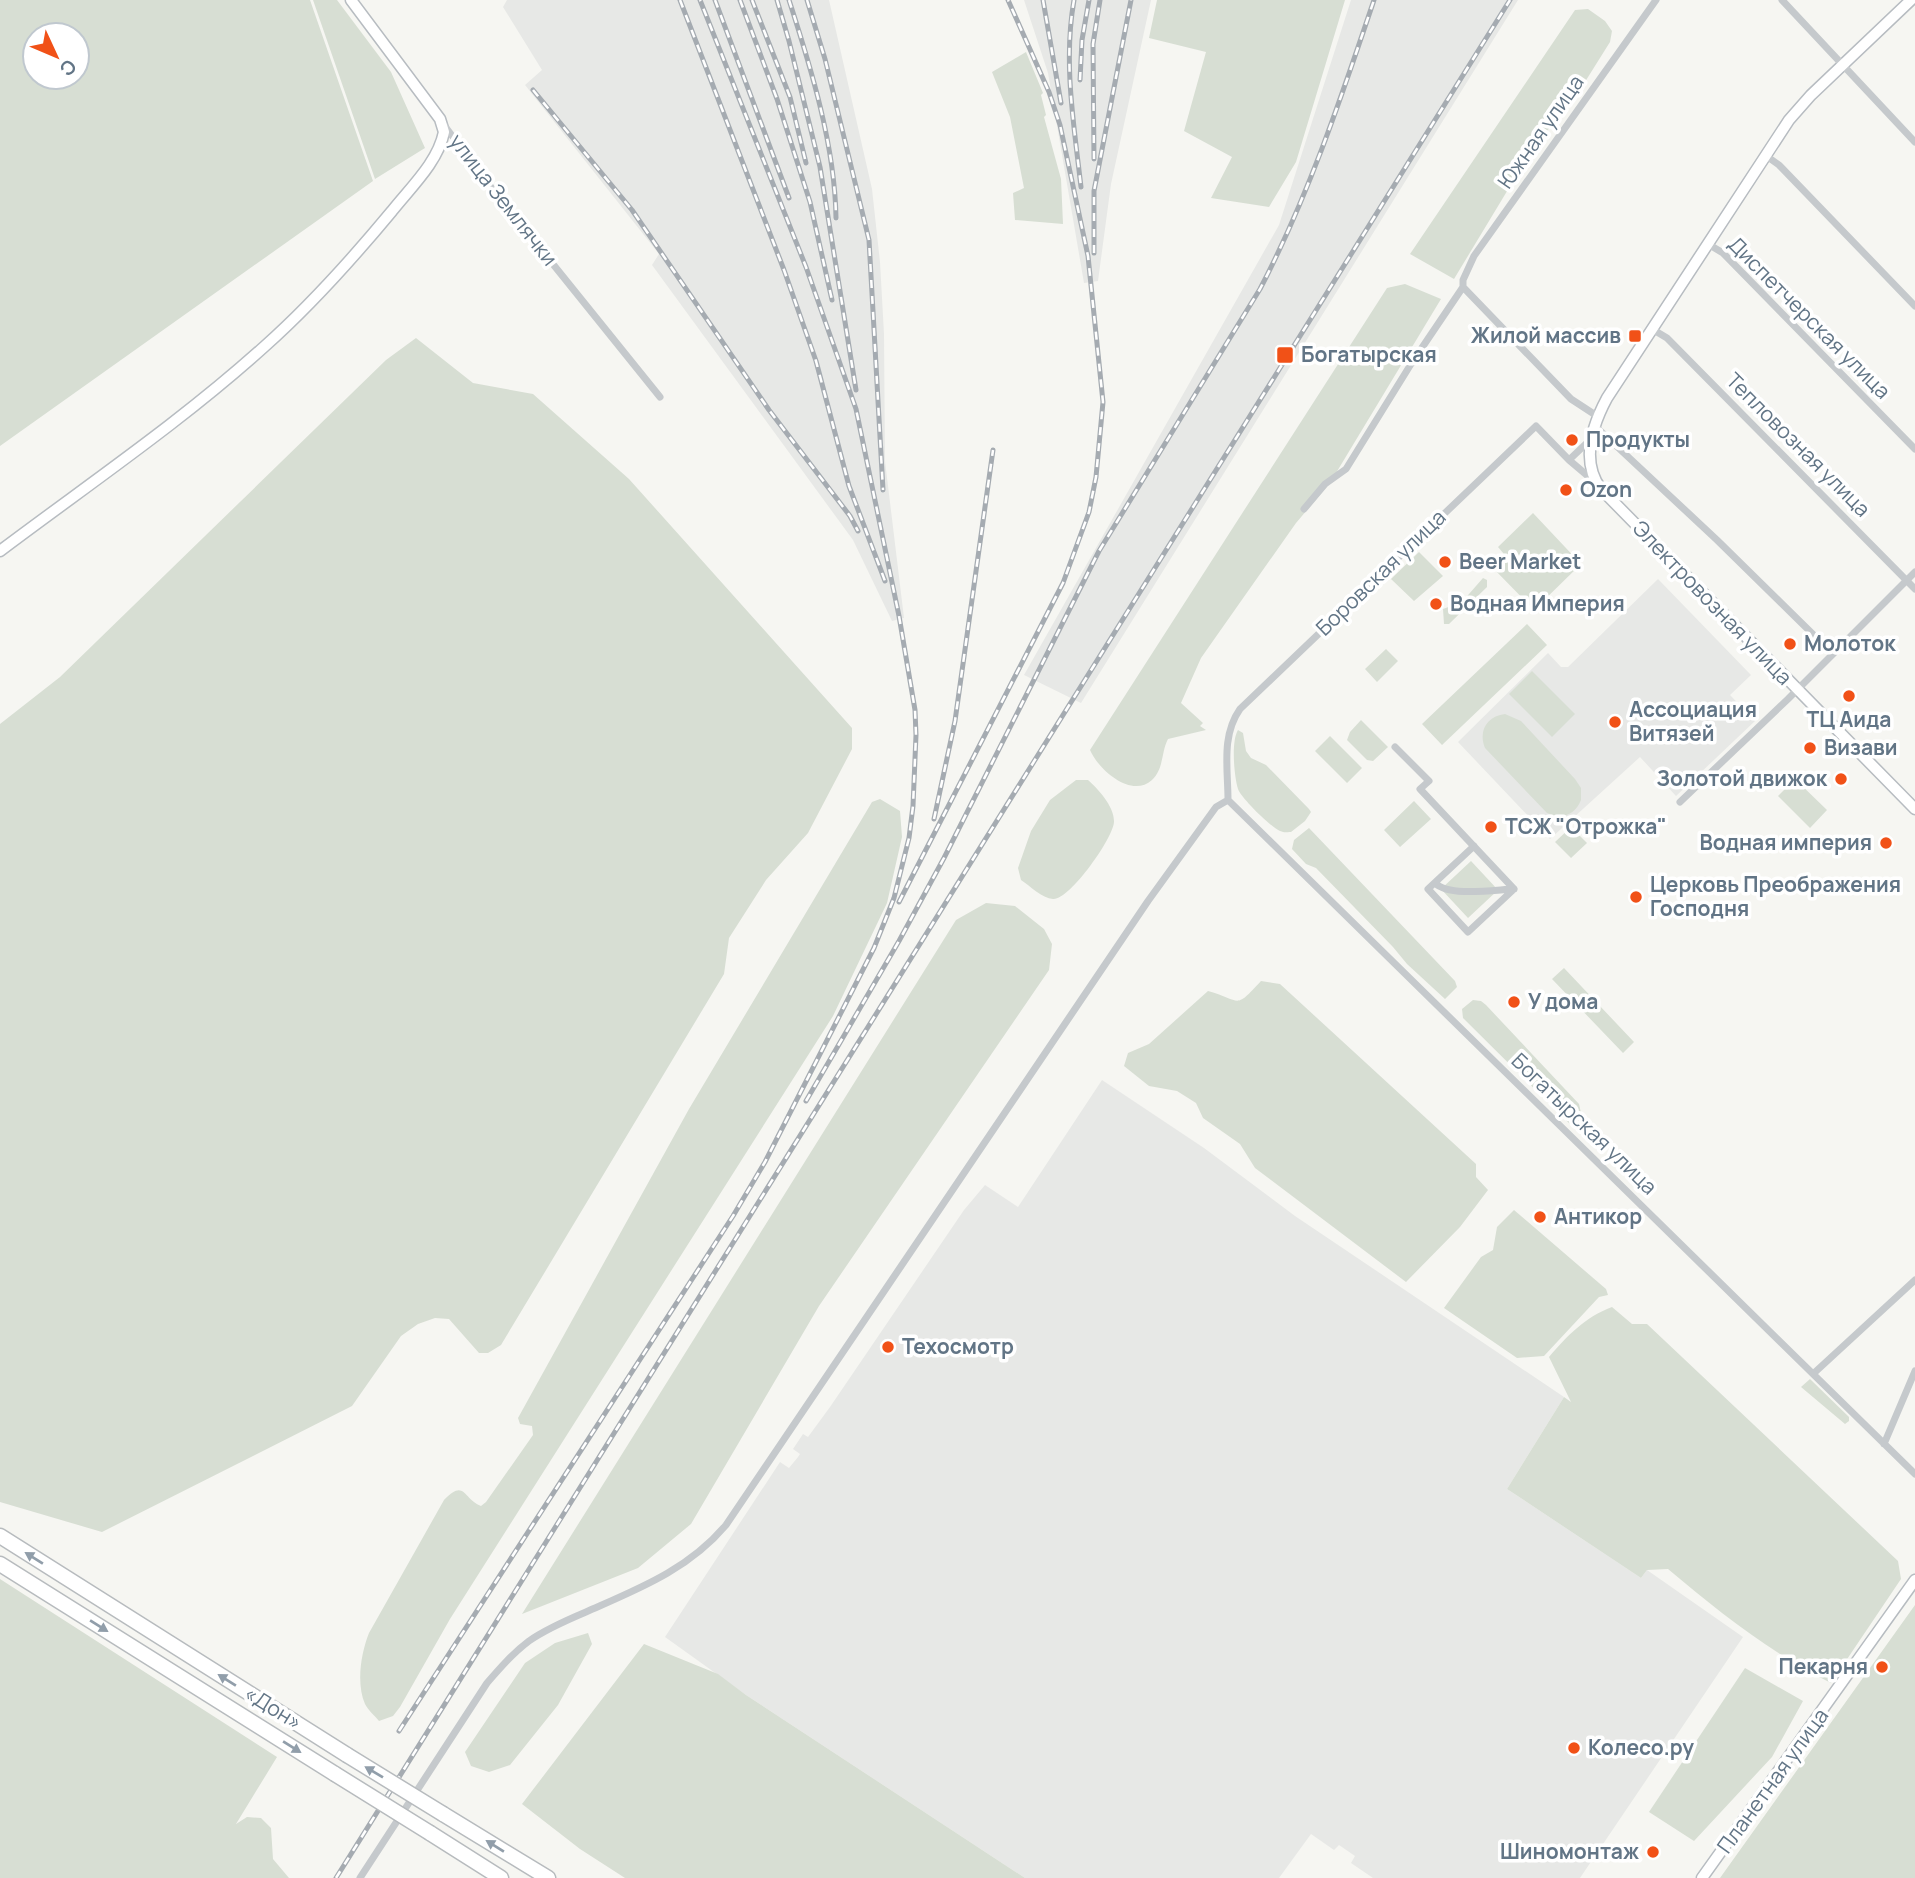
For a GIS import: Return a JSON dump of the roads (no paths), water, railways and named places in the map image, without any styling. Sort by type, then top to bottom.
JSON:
[{"type":"highway","name":"«Дон»","points":[[0,1536],[548,1878]]},
{"type":"highway","name":"«Дон»","points":[[0,1564],[501,1878]]},
{"type":"street","name":"улица Землячки","points":[[351,0],[486,181],[660,397]]},
{"type":"street","name":"Южная улица","points":[[1304,509],[1325,484],[1346,469],[1463,286],[1474,256],[1656,0]]},
{"type":"street","points":[[1782,0],[1915,142]]},
{"type":"street","points":[[1598,485],[1590,459],[1590,440],[1595,420],[1652,329],[1765,155],[1804,104],[1843,63],[1911,0]]},
{"type":"street","points":[[0,551],[189,410],[304,309],[372,236],[428,166],[443,139],[444,126],[440,119]]},
{"type":"street","points":[[1765,155],[1779,165],[1915,306]]},
{"type":"street","name":"Диспетчерская улица","points":[[1707,244],[1723,253],[1915,449]]},
{"type":"street","points":[[1463,286],[1571,399],[1833,654]]},
{"type":"street","name":"Тепловозная улица","points":[[1652,329],[1667,338],[1915,589]]},
{"type":"street","name":"Боровская улица","points":[[1228,800],[1227,736],[1231,721],[1240,709],[1536,426],[1569,460]]},
{"type":"street","points":[[1590,440],[1569,460],[1598,485]]},
{"type":"street","name":"Электровозная улица","points":[[1598,485],[1915,809]]},
{"type":"street","points":[[1680,802],[1915,572]]},
{"type":"street","points":[[1395,747],[1429,781],[1420,789],[1514,889]]},
{"type":"street","points":[[360,1878],[487,1683],[508,1660],[530,1640],[565,1621],[655,1582],[688,1562],[709,1545],[726,1525],[1148,901],[1216,807],[1228,800]]},
{"type":"street","name":"Богатырская улица","points":[[1228,800],[1915,1474]]},
{"type":"street","points":[[1474,846],[1428,889],[1468,932],[1514,889]]},
{"type":"street","points":[[1435,883],[1441,889],[1514,889]]},
{"type":"street","points":[[1813,1374],[1915,1280]]},
{"type":"street","points":[[1884,1444],[1915,1371]]},
{"type":"street","name":"Планетная улица","points":[[1702,1878],[1915,1580]]},
{"type":"street","points":[[1906,1592],[1915,1601]]},
{"type":"railway","points":[[680,0],[784,270],[816,361],[849,486],[885,581]]},
{"type":"railway","points":[[399,1731],[733,1216],[765,1162],[874,948],[894,898],[909,838],[913,806],[915,710],[899,616],[856,409],[806,267],[700,0]]},
{"type":"railway","points":[[715,0],[789,198]]},
{"type":"railway","points":[[740,0],[777,99],[810,202],[832,300]]},
{"type":"railway","points":[[752,0],[790,97],[806,163]]},
{"type":"railway","points":[[777,0],[820,167],[856,390]]},
{"type":"railway","points":[[789,0],[826,135],[835,191],[836,218]]},
{"type":"railway","points":[[807,0],[825,59],[869,240],[883,490]]},
{"type":"railway","points":[[899,902],[1063,583],[1089,512],[1096,477],[1103,402],[1088,256],[1060,125],[1049,92],[1008,0]]},
{"type":"railway","points":[[1043,0],[1061,103]]},
{"type":"railway","points":[[1074,0],[1069,47],[1081,187]]},
{"type":"railway","points":[[1080,80],[1082,40],[1089,0]]},
{"type":"railway","points":[[1094,159],[1093,44],[1100,0]]},
{"type":"railway","points":[[1094,253],[1094,191],[1131,0]]},
{"type":"railway","points":[[806,1101],[944,858],[1099,551],[1260,289],[1308,183],[1374,0]]},
{"type":"railway","points":[[336,1878],[1510,0]]},
{"type":"railway","points":[[533,90],[632,210],[769,410],[850,516],[858,531]]},
{"type":"railway","points":[[934,819],[955,721],[993,450]]},
{"type":"place","name":"Жилой массив","points":[[1635,336]]},
{"type":"place","name":"Богатырская","points":[[1285,355]]},
{"type":"place","name":"Продукты","points":[[1572,440]]},
{"type":"place","name":"Ozon","points":[[1566,490]]},
{"type":"place","name":"Beer Market","points":[[1445,562]]},
{"type":"place","name":"Водная Империя","points":[[1436,604]]},
{"type":"place","name":"Молоток","points":[[1790,644]]},
{"type":"place","name":"ТЦ Аида","points":[[1849,696]]},
{"type":"place","name":"Ассоциация Витязей","points":[[1615,722]]},
{"type":"place","name":"Визави","points":[[1810,748]]},
{"type":"place","name":"Золотой движок","points":[[1841,779]]},
{"type":"place","name":"ТСЖ \"Отрожка\"","points":[[1491,827]]},
{"type":"place","name":"Водная империя","points":[[1886,843]]},
{"type":"place","name":"Церковь Преображения Господня","points":[[1636,897]]},
{"type":"place","name":"У дома","points":[[1514,1002]]},
{"type":"place","name":"Антикор","points":[[1540,1217]]},
{"type":"place","name":"Техосмотр","points":[[888,1347]]},
{"type":"place","name":"Пекарня","points":[[1882,1667]]},
{"type":"place","name":"Колесо.ру","points":[[1574,1748]]},
{"type":"place","name":"Шиномонтаж","points":[[1653,1852]]}]
